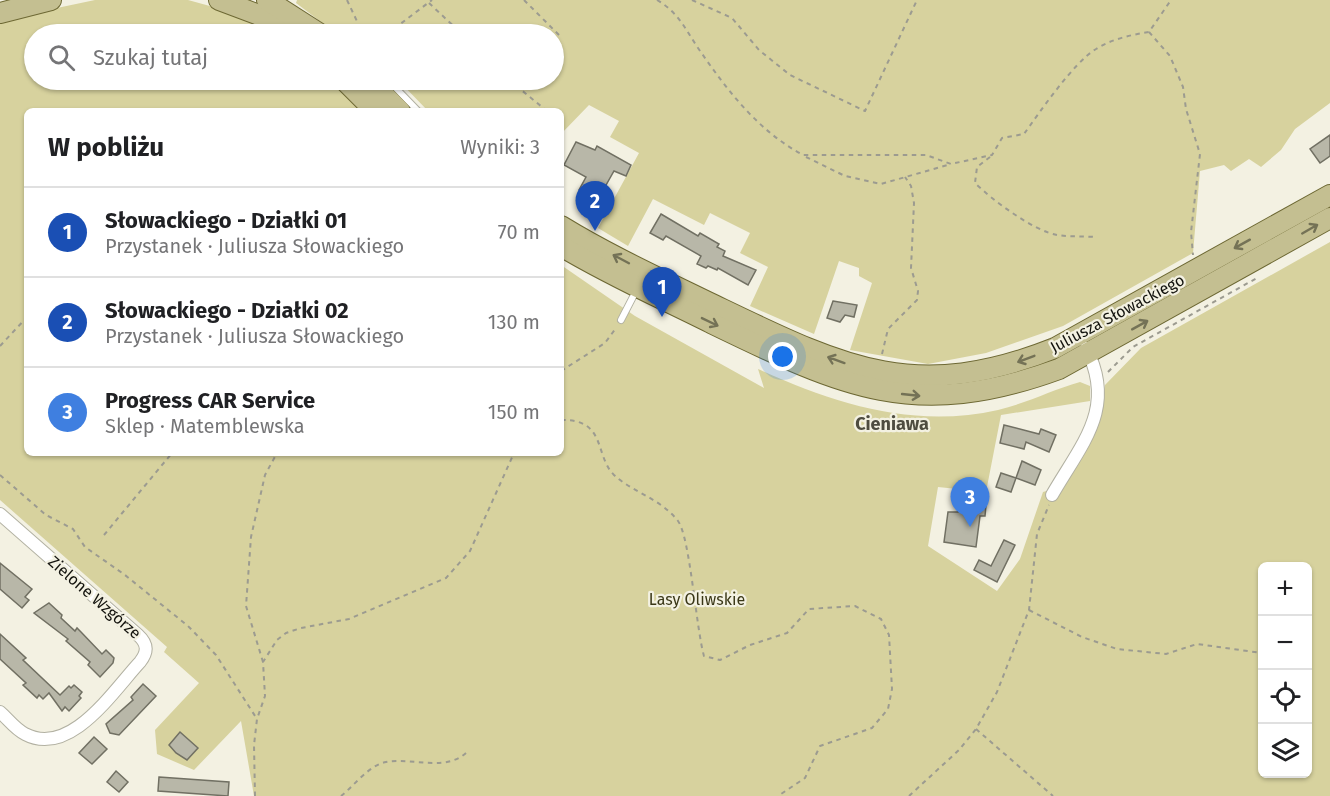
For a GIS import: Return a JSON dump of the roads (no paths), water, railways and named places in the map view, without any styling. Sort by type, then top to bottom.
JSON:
[{"type":"main road","points":[[0,13],[51,0]]},
{"type":"main road","points":[[219,0],[259,15],[275,24]]},
{"type":"main road","points":[[267,0],[304,24]]},
{"type":"main road","points":[[354,90],[372,108]]},
{"type":"main road","points":[[379,90],[397,108]]},
{"type":"main road","name":"Juliusza Słowackiego","points":[[564,247],[844,363],[901,375],[930,377],[984,371],[1019,362],[1080,336],[1330,195]]},
{"type":"main road","name":"Juliusza Słowackiego","points":[[564,228],[642,280],[825,376],[890,393],[923,396],[988,391],[1016,385],[1059,369],[1330,218]]},
{"type":"street","points":[[1052,495],[1088,434],[1097,409],[1100,389],[1098,376],[1080,336]]},
{"type":"street","name":"Zielone Wzgórze","points":[[0,514],[145,641],[146,650],[142,659],[85,721],[68,734],[45,738],[27,735],[0,712]]},
{"type":"lane","points":[[398,90],[415,108]]},
{"type":"lane","points":[[621,320],[642,280]]},
{"type":"place","name":"Słowackiego - Działki 02","points":[[595,231]]},
{"type":"place","name":"Słowackiego - Działki 01","points":[[662,317]]},
{"type":"place","name":"Progress CAR Service","points":[[970,527]]},
{"type":"district","name":"Cieniawa","points":[[892,424]]},
{"type":"park label","name":"Lasy Oliwskie","points":[[697,599]]}]
